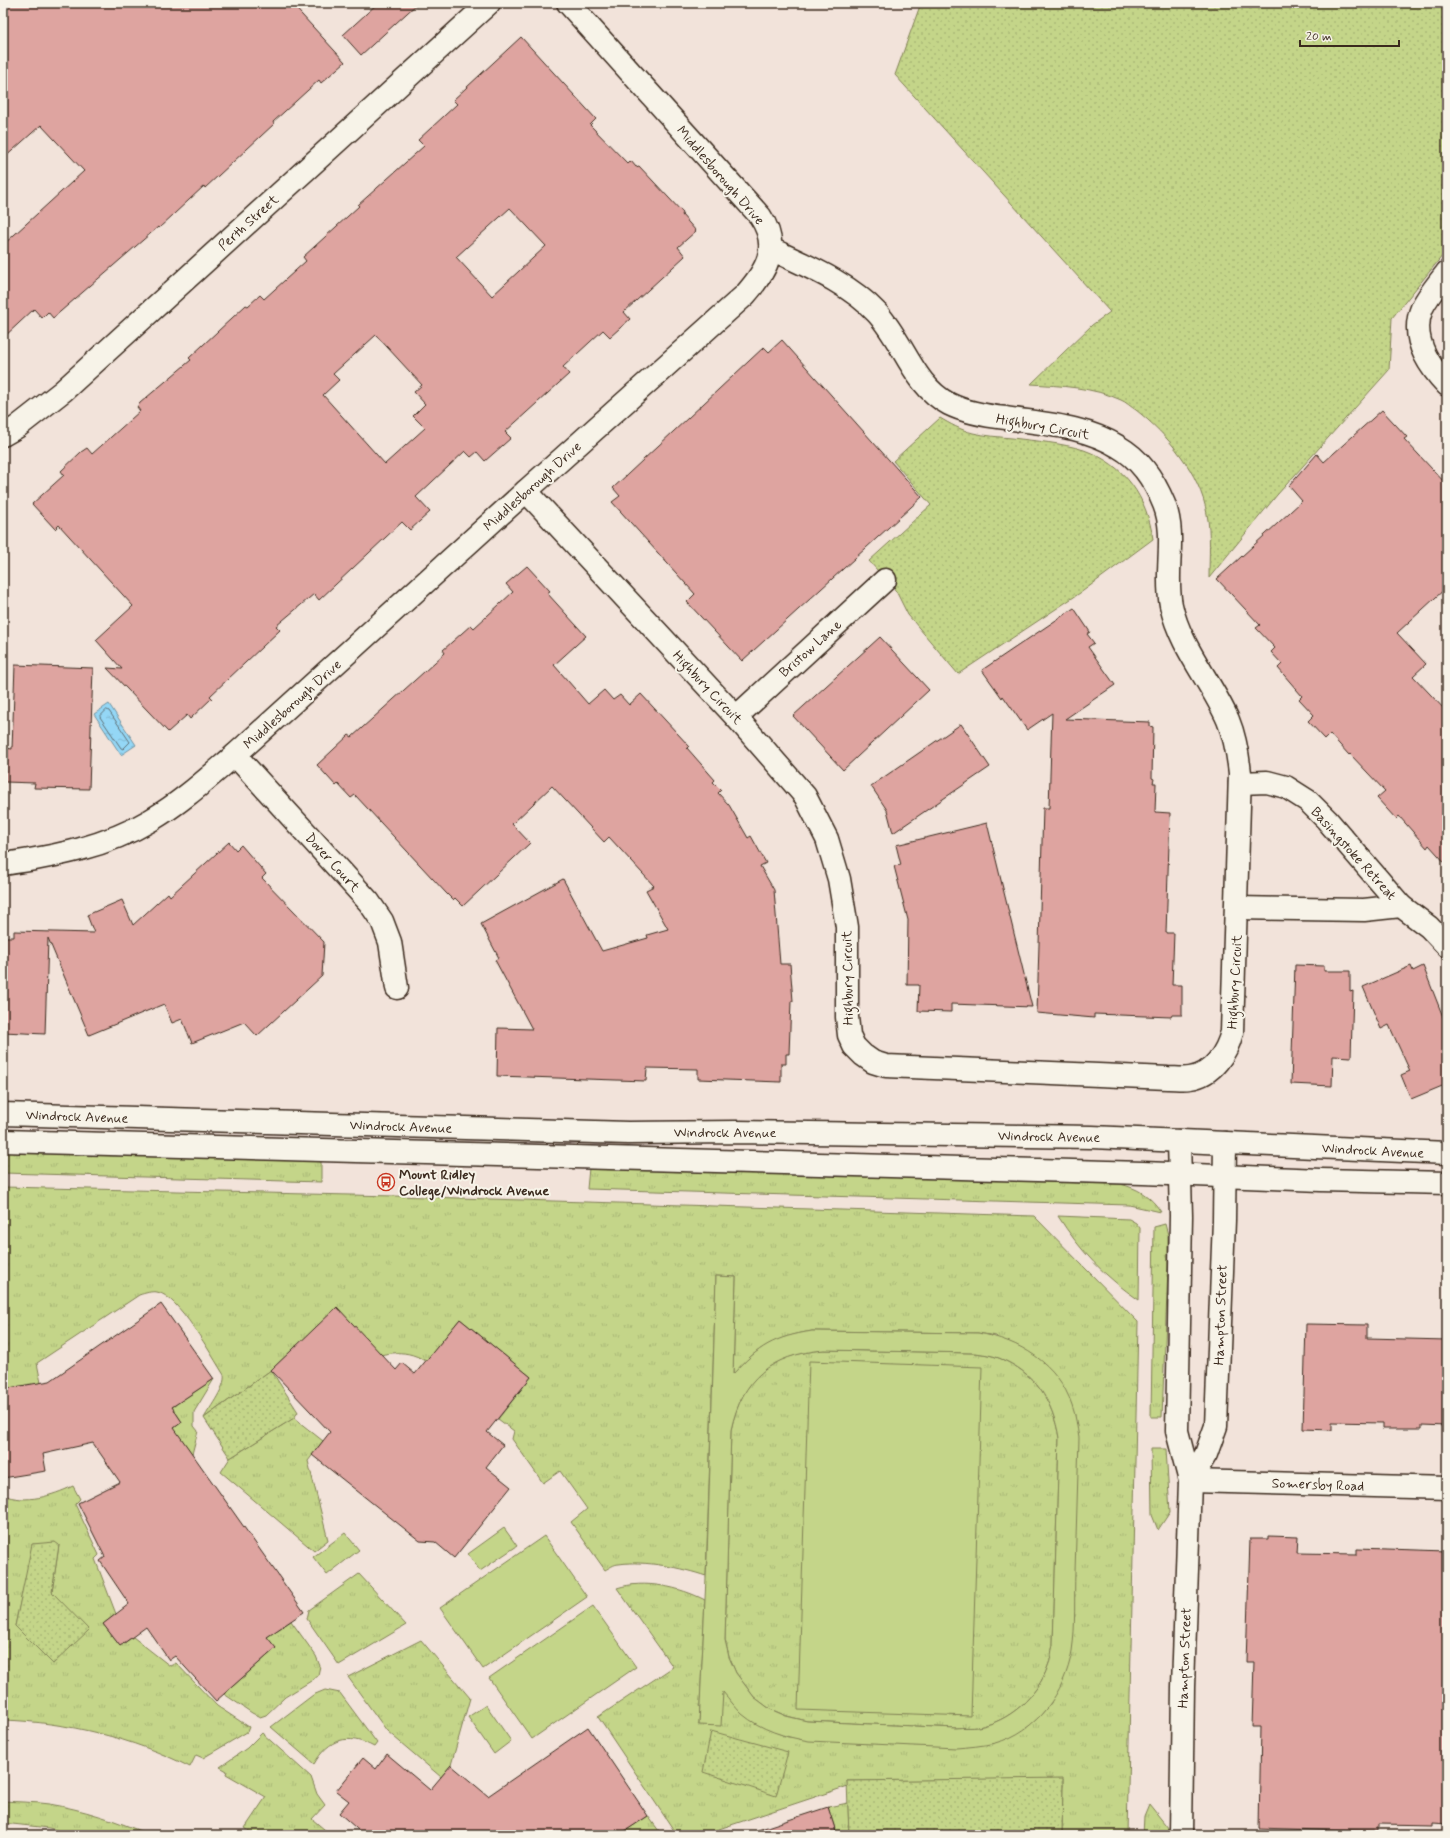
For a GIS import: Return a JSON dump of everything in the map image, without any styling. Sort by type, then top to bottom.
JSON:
[{"type":"street","name":"Perth Street","points":[[3,435],[17,427],[63,391],[489,3]]},
{"type":"street","name":"Middlesborough Drive","points":[[3,864],[53,857],[111,839],[144,824],[189,795],[745,295],[759,278],[767,263],[771,249],[770,236],[766,225],[760,216],[568,3]]},
{"type":"street","name":"Highbury Circuit","points":[[526,491],[736,717],[805,796],[827,839],[839,879],[847,927],[846,1017],[849,1035],[854,1046],[873,1062],[886,1066],[918,1068],[1191,1078],[1200,1075],[1221,1058],[1228,1046],[1232,1032],[1240,773],[1236,745],[1228,721],[1180,634],[1171,604],[1169,580],[1170,528],[1165,506],[1156,487],[1139,464],[1120,447],[1094,434],[1065,427],[979,415],[949,404],[930,389],[914,371],[897,339],[877,313],[853,292],[819,272],[771,249]]},
{"type":"street","points":[[1447,272],[1422,308],[1419,323],[1419,338],[1424,354],[1434,372],[1447,385]]},
{"type":"street","name":"Bristow Lane","points":[[736,717],[886,580]]},
{"type":"street","name":"Dover Court","points":[[235,755],[370,902],[382,921],[390,942],[397,988]]},
{"type":"street","name":"Basingstoke Retreat","points":[[1240,783],[1267,782],[1286,786],[1308,801],[1327,820],[1401,906],[1429,926],[1447,946]]},
{"type":"street","name":"Basingstoke Retreat","points":[[1237,908],[1364,910],[1401,906]]},
{"type":"street","name":"Windrock Avenue","points":[[3,1114],[628,1133],[737,1132],[1092,1137],[1447,1153]]},
{"type":"street","name":"Windrock Avenue","points":[[3,1141],[1180,1174],[1447,1183]]},
{"type":"street","name":"Hampton Street","points":[[1179,1141],[1180,1174],[1177,1431],[1190,1481],[1183,1686],[1181,1835]]},
{"type":"street","name":"Hampton Street","points":[[1190,1481],[1206,1454],[1216,1426],[1224,1220],[1225,1143]]},
{"type":"street","name":"Somersby Road","points":[[1190,1481],[1447,1488]]},
{"type":"green space","points":[[921,3],[1447,3],[1447,250],[1392,318],[1389,370],[1277,495],[1209,578],[1209,530],[1203,499],[1190,470],[1171,443],[1160,431],[1136,410],[1121,400],[1099,392],[1088,390],[1031,384],[1092,325],[1110,312],[895,75]]},
{"type":"green space","points":[[940,418],[956,427],[973,433],[1058,444],[1084,450],[1099,456],[1112,464],[1123,474],[1140,497],[1146,510],[1153,539],[1083,591],[958,674],[908,615],[896,591],[869,561],[931,505],[893,461]]},
{"type":"green space","points":[[3,1151],[321,1161],[321,1182],[3,1173]]},
{"type":"green space","points":[[589,1168],[1120,1184],[1138,1190],[1153,1201],[1161,1212],[1129,1205],[587,1189]]},
{"type":"green space","points":[[3,1187],[394,1196],[1034,1216],[1138,1322],[1127,1835],[1062,1835],[1063,1779],[847,1781],[848,1786],[701,1835],[677,1835],[598,1717],[673,1667],[617,1588],[628,1585],[650,1584],[684,1591],[705,1600],[699,1725],[723,1691],[737,1708],[752,1720],[768,1729],[788,1737],[1026,1728],[1039,1717],[1051,1703],[1076,1422],[996,1336],[978,1333],[812,1331],[788,1336],[759,1350],[733,1375],[736,1277],[716,1276],[706,1576],[686,1570],[640,1563],[617,1564],[605,1570],[571,1522],[587,1509],[560,1471],[543,1483],[512,1439],[514,1431],[498,1419],[531,1377],[460,1319],[426,1361],[417,1356],[400,1353],[384,1354],[358,1360],[337,1308],[271,1370],[204,1418],[223,1385],[224,1375],[203,1341],[175,1304],[157,1292],[151,1292],[139,1295],[37,1363],[45,1403],[35,1405],[32,1384],[3,1389]]},
{"type":"green space","points":[[1058,1216],[1129,1219],[1136,1223],[1140,1228],[1139,1300],[1104,1273],[1075,1241]]},
{"type":"green space","points":[[1165,1224],[1168,1235],[1168,1267],[1162,1417],[1151,1417],[1154,1227]]},
{"type":"green space","points":[[716,1276],[736,1277],[733,1374],[751,1356],[768,1344],[799,1333],[812,1331],[978,1333],[1008,1341],[1035,1356],[1047,1366],[1066,1390],[1073,1409],[1079,1438],[1072,1651],[1063,1681],[1047,1708],[1024,1730],[1010,1738],[990,1744],[956,1748],[809,1741],[782,1735],[765,1729],[749,1720],[734,1706],[723,1692],[721,1726],[699,1725],[707,1557]],"holes":[[[824,1350],[975,1353],[990,1355],[1012,1364],[1023,1371],[1032,1380],[1047,1400],[1059,1438],[1053,1645],[1050,1661],[1043,1677],[1030,1697],[1021,1706],[1001,1720],[978,1727],[956,1728],[807,1721],[786,1716],[770,1709],[754,1697],[736,1673],[729,1657],[725,1640],[731,1430],[736,1412],[743,1396],[751,1383],[762,1372],[789,1357],[805,1353]]]},
{"type":"green space","points":[[823,1350],[975,1353],[990,1355],[1012,1364],[1023,1371],[1040,1389],[1047,1400],[1059,1438],[1053,1645],[1049,1664],[1037,1687],[1021,1706],[1001,1720],[978,1727],[956,1728],[807,1721],[787,1716],[770,1709],[754,1697],[736,1673],[729,1657],[725,1640],[731,1430],[736,1412],[743,1396],[751,1383],[762,1372],[788,1357]]},
{"type":"green space","points":[[809,1361],[982,1367],[971,1716],[798,1710]]},
{"type":"green space","points":[[271,1370],[298,1412],[294,1418],[230,1458],[204,1418]]},
{"type":"green space","points":[[214,1379],[194,1412],[194,1426],[198,1431],[192,1454],[173,1429],[182,1422],[172,1407]]},
{"type":"green space","points":[[294,1418],[323,1441],[308,1461],[328,1540],[314,1551],[221,1472],[230,1458]]},
{"type":"green space","points":[[1151,1449],[1166,1449],[1170,1512],[1158,1530],[1152,1515]]},
{"type":"green space","points":[[73,1486],[80,1499],[75,1504],[99,1555],[95,1559],[116,1614],[103,1624],[120,1646],[133,1637],[170,1666],[176,1663],[217,1706],[249,1727],[247,1732],[203,1758],[196,1755],[190,1767],[146,1748],[99,1733],[51,1724],[3,1720],[3,1495],[21,1499],[39,1498]],"holes":[[[33,1544],[59,1545],[52,1592],[53,1664],[15,1626]]]},
{"type":"green space","points":[[504,1528],[517,1546],[480,1571],[468,1554]]},
{"type":"green space","points":[[345,1533],[359,1550],[327,1575],[313,1557]]},
{"type":"green space","points":[[544,1536],[587,1597],[483,1669],[440,1608]]},
{"type":"green space","points":[[55,1542],[59,1545],[52,1592],[89,1630],[53,1664],[15,1626],[32,1544]]},
{"type":"green space","points":[[359,1574],[406,1625],[339,1665],[307,1619],[309,1610]]},
{"type":"green space","points":[[593,1606],[636,1667],[532,1739],[489,1678]]},
{"type":"green space","points":[[291,1621],[316,1656],[320,1666],[318,1675],[285,1697],[266,1715],[260,1717],[224,1694],[275,1649],[267,1637]]},
{"type":"green space","points":[[421,1640],[470,1698],[451,1765],[441,1777],[387,1731],[348,1677]]},
{"type":"green space","points":[[325,1690],[340,1693],[377,1743],[374,1747],[356,1740],[340,1740],[326,1748],[314,1764],[271,1727],[313,1695]]},
{"type":"green space","points":[[486,1705],[511,1741],[494,1754],[468,1717]]},
{"type":"green space","points":[[711,1731],[788,1752],[776,1796],[703,1772]]},
{"type":"green space","points":[[262,1733],[311,1777],[317,1794],[325,1805],[312,1819],[331,1835],[255,1835],[245,1828],[266,1797],[226,1774],[227,1771],[220,1767],[247,1748]]},
{"type":"green space","points":[[1063,1778],[1062,1835],[849,1835],[847,1781]]},
{"type":"green space","points":[[3,1801],[43,1803],[87,1812],[113,1820],[149,1835],[75,1835],[49,1828],[3,1823]]},
{"type":"green space","points":[[848,1803],[849,1835],[837,1835],[828,1807]]},
{"type":"green space","points":[[1149,1804],[1169,1829],[1168,1835],[1143,1835],[1144,1816]]},
{"type":"green space","points":[[648,1816],[662,1835],[619,1835]]},
{"type":"water","points":[[109,704],[136,745],[121,755],[94,714]]},
{"type":"building","points":[[3,3],[291,3],[345,62],[321,83],[319,80],[205,188],[204,186],[159,228],[158,227],[53,318],[48,312],[42,318],[34,309],[3,338],[3,245],[84,171],[41,125],[3,159]]},
{"type":"building","points":[[378,3],[418,3],[361,55],[343,35]]},
{"type":"building","points":[[521,37],[596,119],[590,125],[628,164],[631,161],[636,167],[639,166],[683,213],[682,215],[696,231],[678,247],[685,256],[624,312],[630,319],[610,337],[603,330],[563,367],[569,374],[505,432],[511,438],[485,461],[477,452],[471,457],[465,451],[416,497],[430,512],[410,530],[402,522],[319,600],[314,594],[276,626],[280,630],[210,696],[212,698],[190,719],[187,715],[168,732],[107,668],[122,669],[96,640],[133,606],[59,525],[55,529],[32,504],[64,475],[61,471],[81,452],[87,448],[92,454],[140,411],[137,407],[140,403],[191,360],[189,358],[246,305],[248,306],[260,295],[264,299],[306,261],[303,257],[424,146],[418,140],[457,104],[453,100]],"holes":[[[510,208],[546,246],[492,296],[456,257]],[[376,335],[422,385],[414,392],[425,404],[413,416],[425,428],[385,464],[323,395],[339,380],[333,374]]]},
{"type":"building","points":[[782,340],[922,497],[742,661],[687,602],[695,594],[612,502],[620,496],[613,488],[764,347],[769,352]]},
{"type":"building","points":[[1382,410],[1407,437],[1404,439],[1447,485],[1447,587],[1397,633],[1426,664],[1413,676],[1447,712],[1447,865],[1429,845],[1427,848],[1399,816],[1396,819],[1377,798],[1385,791],[1350,754],[1349,755],[1330,734],[1325,739],[1308,721],[1314,715],[1299,699],[1302,696],[1278,668],[1282,664],[1271,652],[1275,648],[1256,628],[1260,625],[1217,579],[1302,501],[1289,486],[1317,454],[1324,462]]},
{"type":"building","points":[[527,566],[550,591],[547,593],[586,636],[554,665],[588,704],[604,690],[613,700],[620,695],[629,705],[641,694],[689,746],[687,748],[715,780],[713,782],[721,790],[718,793],[729,805],[748,838],[751,836],[766,863],[760,866],[774,890],[780,964],[790,964],[793,1001],[791,1001],[789,1054],[786,1054],[786,1064],[781,1064],[781,1082],[698,1079],[698,1069],[647,1068],[646,1081],[497,1076],[498,1028],[532,1029],[495,960],[499,958],[481,924],[563,879],[602,951],[648,938],[647,935],[668,929],[646,890],[654,886],[609,837],[604,842],[552,786],[512,824],[530,843],[463,906],[455,898],[453,900],[446,893],[355,795],[351,798],[338,784],[336,786],[317,765],[349,735],[352,737],[445,653],[443,650],[471,625],[474,628],[513,592],[506,584]]},
{"type":"building","points":[[1074,608],[1090,632],[1087,634],[1094,643],[1088,647],[1115,685],[1065,719],[1150,722],[1150,726],[1153,727],[1152,778],[1154,779],[1153,783],[1156,783],[1155,812],[1170,813],[1166,933],[1174,933],[1172,985],[1182,985],[1182,1015],[1172,1015],[1171,1017],[1094,1014],[1094,1018],[1037,1013],[1043,808],[1049,808],[1052,713],[1027,730],[982,670]]},
{"type":"building","points":[[880,637],[929,690],[843,770],[793,716]]},
{"type":"building","points":[[15,665],[93,668],[89,789],[34,788],[35,783],[5,782],[6,748],[12,749]]},
{"type":"building","points":[[961,724],[990,767],[893,833],[887,810],[871,786]]},
{"type":"building","points":[[987,823],[1032,1007],[951,1004],[951,1012],[918,1011],[919,985],[907,985],[908,920],[894,866],[901,865],[896,845]]},
{"type":"building","points":[[229,842],[236,850],[241,845],[266,874],[262,878],[324,942],[322,976],[257,1036],[244,1022],[192,1043],[182,1019],[172,1023],[164,1004],[89,1035],[48,938],[45,1034],[3,1032],[3,937],[14,937],[14,931],[94,933],[87,915],[122,900],[133,925],[168,893],[170,896]]},
{"type":"building","points":[[1295,965],[1324,966],[1324,971],[1350,971],[1350,992],[1353,991],[1351,1057],[1333,1056],[1332,1086],[1291,1084]]},
{"type":"building","points":[[1411,966],[1413,971],[1423,966],[1447,1027],[1447,1084],[1411,1099],[1401,1075],[1410,1071],[1389,1025],[1381,1029],[1363,987]]},
{"type":"building","points":[[161,1304],[214,1379],[172,1407],[182,1422],[174,1428],[304,1612],[267,1637],[276,1648],[216,1701],[175,1656],[169,1660],[146,1627],[120,1646],[103,1624],[129,1604],[100,1561],[105,1557],[78,1503],[120,1482],[93,1443],[43,1454],[46,1471],[3,1478],[3,1389],[50,1381]]},
{"type":"building","points":[[337,1307],[396,1370],[402,1363],[415,1374],[460,1319],[531,1377],[487,1432],[503,1445],[486,1467],[511,1487],[454,1558],[435,1542],[420,1541],[312,1455],[330,1432],[271,1370]]},
{"type":"building","points":[[1306,1324],[1367,1325],[1367,1338],[1447,1340],[1447,1426],[1422,1425],[1422,1429],[1382,1429],[1382,1423],[1332,1422],[1332,1430],[1303,1429]]},
{"type":"building","points":[[1269,1536],[1298,1537],[1297,1553],[1357,1554],[1357,1548],[1447,1551],[1447,1824],[1432,1823],[1432,1826],[1380,1825],[1380,1832],[1259,1828],[1261,1727],[1252,1727],[1254,1662],[1246,1662],[1250,1539],[1269,1539]]},
{"type":"building","points":[[588,1727],[648,1816],[619,1835],[364,1835],[339,1813],[349,1801],[336,1791],[363,1758],[376,1769],[387,1754],[430,1790],[451,1765],[488,1796]]},
{"type":"building","points":[[828,1807],[837,1835],[759,1835],[758,1830]]},
{"type":"place","name":"Mount Ridley College/Windrock Avenue","points":[[386,1182]]}]
